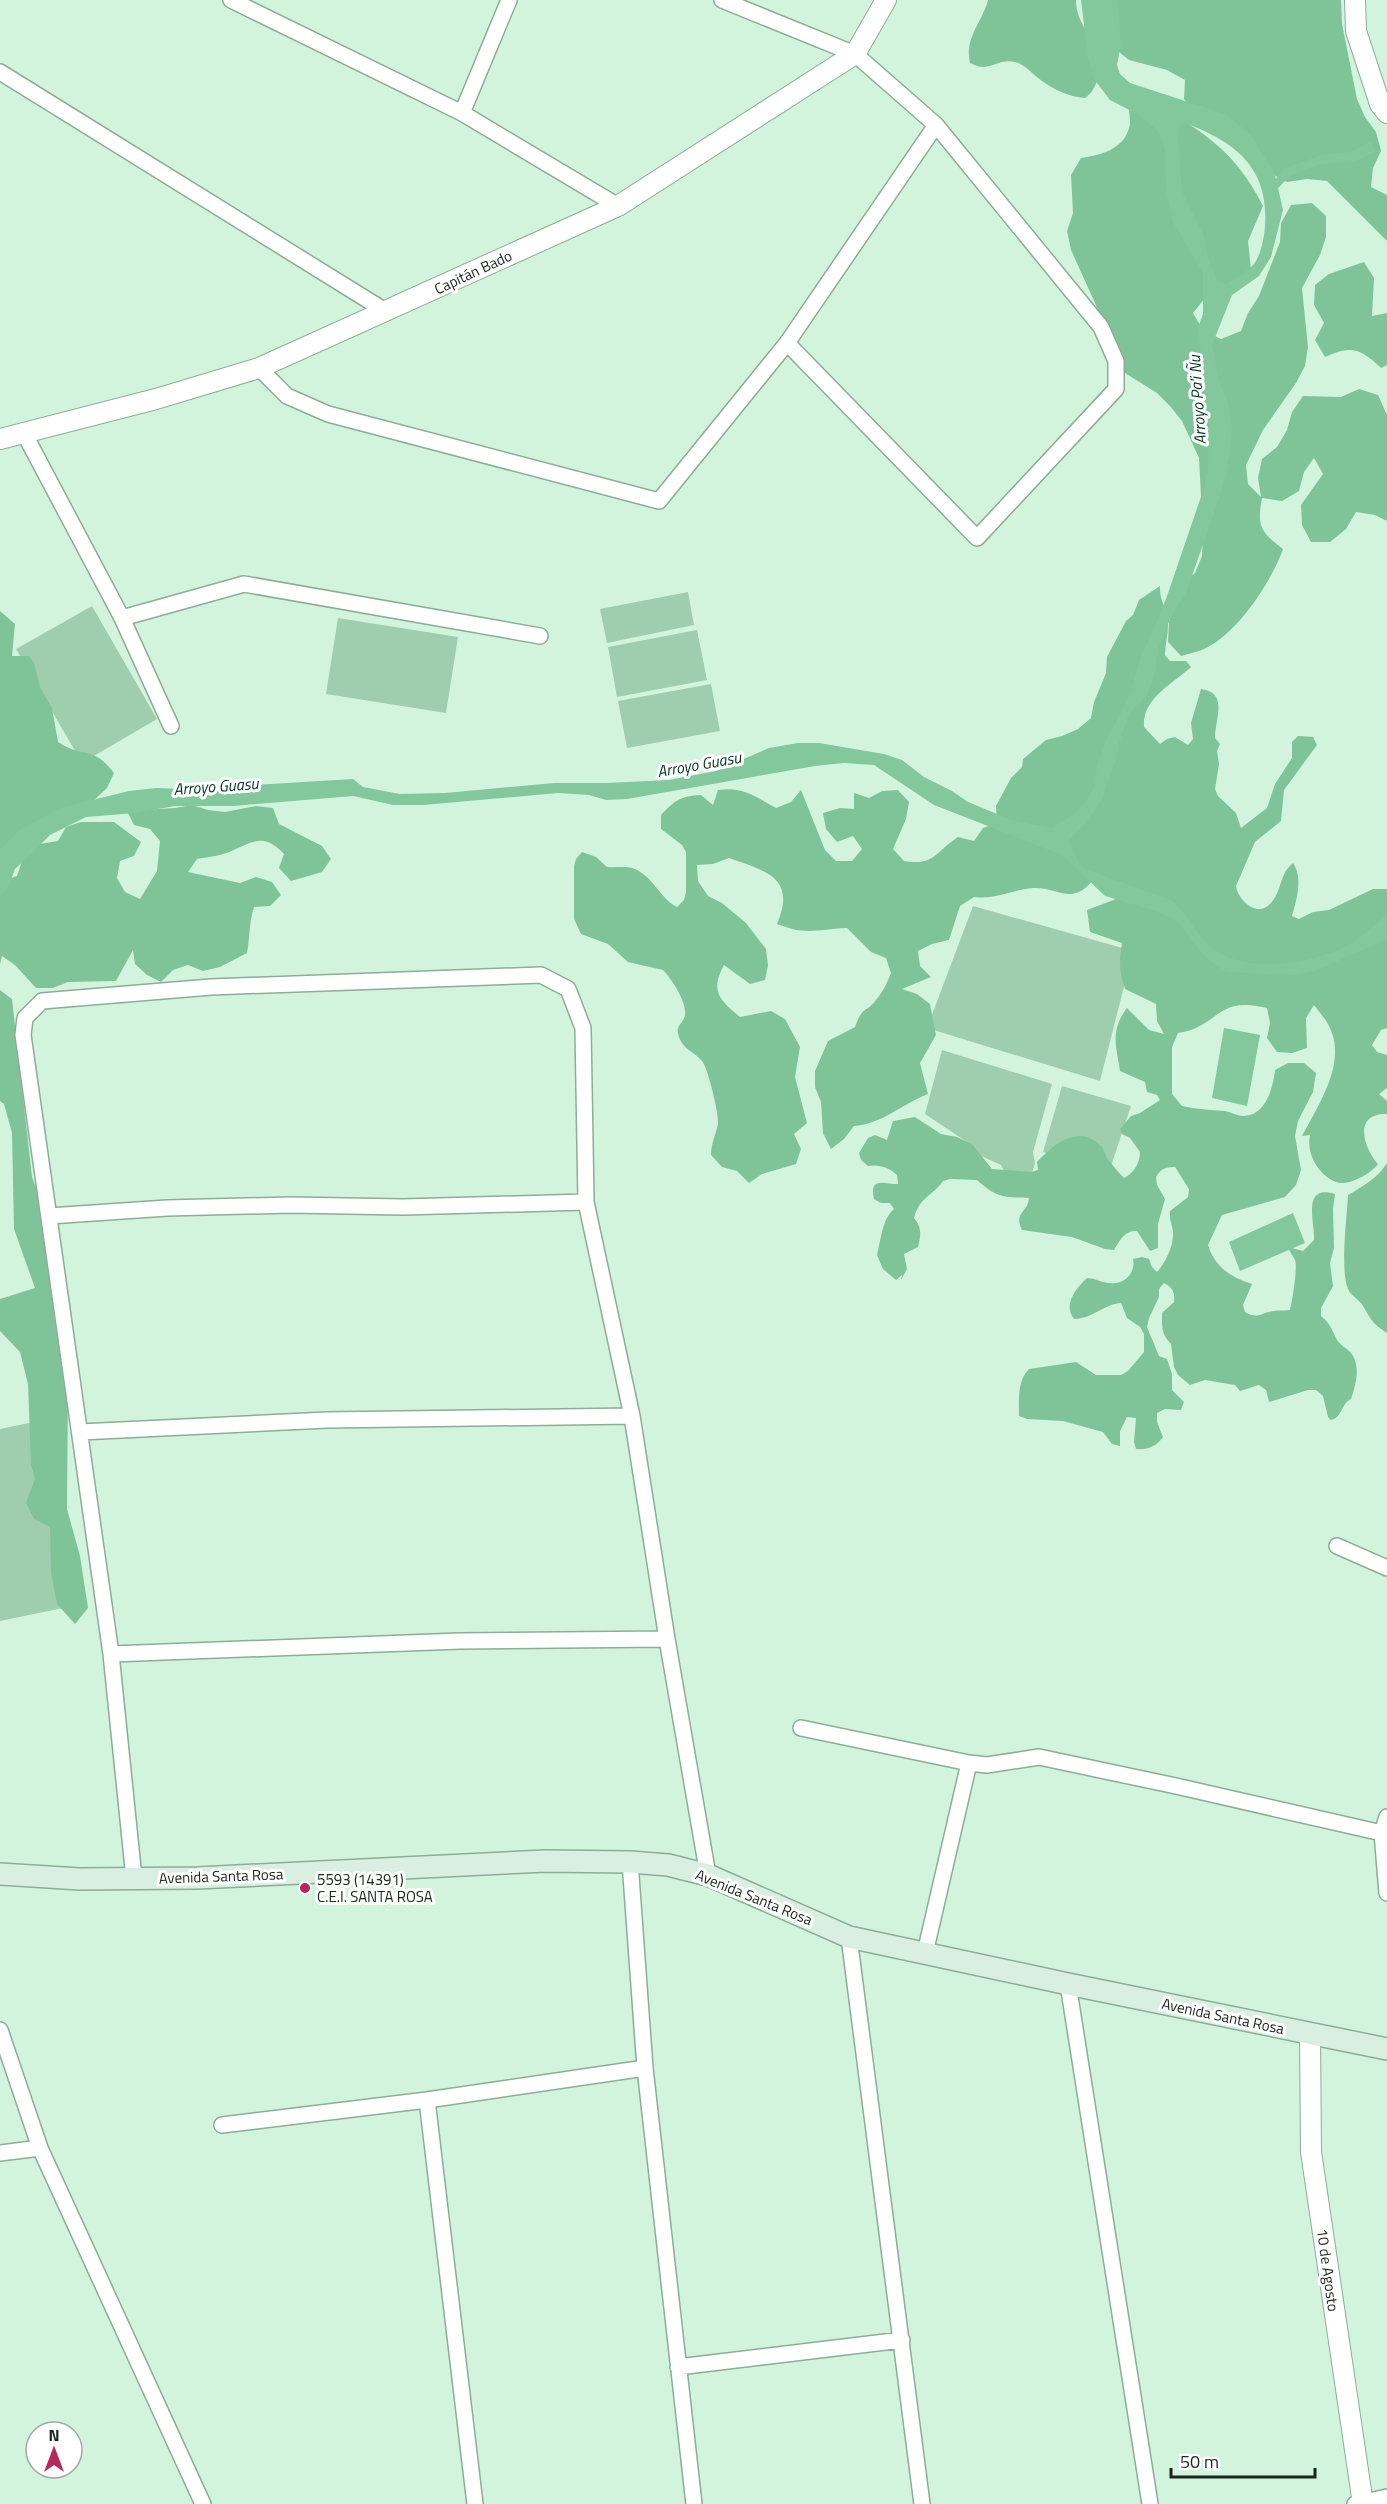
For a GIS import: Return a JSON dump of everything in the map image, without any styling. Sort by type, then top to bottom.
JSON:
[{"type":"main road","name":"Avenida Santa Rosa","points":[[0,1874],[80,1879],[197,1878],[545,1862],[630,1862],[668,1865],[708,1875],[849,1937],[1387,2049]]},
{"type":"street","points":[[231,0],[462,113],[618,206]]},
{"type":"street","points":[[462,113],[509,0]]},
{"type":"street","points":[[722,0],[855,54],[936,125],[1101,327],[1116,361],[1116,389],[977,538],[787,343]]},
{"type":"street","name":"Capitán Bado","points":[[0,439],[156,399],[259,368],[618,206],[855,54],[886,0]]},
{"type":"street","points":[[1355,0],[1356,31],[1383,109]]},
{"type":"street","points":[[0,72],[387,312]]},
{"type":"street","points":[[259,368],[287,396],[328,414],[658,501],[787,343],[936,125]]},
{"type":"street","points":[[24,433],[122,618],[171,726]]},
{"type":"street","points":[[122,618],[244,584],[540,636]]},
{"type":"street","points":[[134,1878],[111,1654],[23,1035],[25,1018],[42,1001],[211,987],[541,975],[568,989],[583,1028],[586,1202],[632,1416],[667,1639],[708,1875]]},
{"type":"street","points":[[49,1216],[178,1208],[291,1205],[403,1207],[586,1202]]},
{"type":"street","points":[[80,1432],[327,1420],[632,1416]]},
{"type":"street","points":[[1337,1546],[1387,1568]]},
{"type":"street","points":[[111,1654],[460,1641],[667,1639]]},
{"type":"street","points":[[801,1728],[969,1763],[987,1765],[1039,1757],[1382,1833]]},
{"type":"street","points":[[925,1953],[969,1763]]},
{"type":"street","points":[[1387,1817],[1382,1833],[1387,1893]]},
{"type":"street","points":[[630,1862],[645,2068],[694,2504]]},
{"type":"street","points":[[849,1937],[922,2504]]},
{"type":"street","points":[[1068,1984],[1150,2504]]},
{"type":"street","points":[[0,2030],[40,2148],[203,2504]]},
{"type":"street","name":"10 de Agosto","points":[[1310,2034],[1311,2152],[1360,2504]]},
{"type":"street","points":[[222,2125],[428,2100],[645,2068]]},
{"type":"street","points":[[428,2100],[475,2504]]},
{"type":"street","points":[[0,2153],[40,2148]]},
{"type":"street","points":[[678,2367],[902,2340]]},
{"type":"street","points":[[1360,2504],[1387,2497]]},
{"type":"shaded area","points":[[988,0],[1076,0],[1078,14],[1098,58],[1098,77],[1090,94],[1085,98],[1062,92],[1039,79],[1019,63],[1008,61],[983,67],[970,63],[971,38]]},
{"type":"shaded area","points":[[1081,0],[1117,0],[1121,44],[1117,65],[1120,74],[1130,83],[1225,114],[1250,134],[1273,170],[1276,179],[1283,169],[1322,155],[1350,152],[1371,142],[1375,152],[1356,161],[1318,165],[1289,177],[1278,188],[1283,210],[1271,257],[1259,276],[1232,295],[1212,345],[1220,384],[1228,403],[1232,430],[1220,496],[1186,593],[1172,614],[1159,647],[1154,676],[1147,695],[1129,714],[1101,801],[1086,823],[1068,840],[1079,864],[1085,869],[1173,901],[1211,947],[1232,959],[1248,963],[1283,964],[1317,957],[1347,946],[1387,915],[1387,939],[1315,971],[1293,975],[1227,972],[1207,959],[1176,920],[1156,911],[1105,896],[1062,855],[934,805],[874,765],[844,763],[627,799],[606,800],[589,795],[558,793],[424,805],[393,805],[353,796],[233,806],[175,806],[135,813],[86,817],[50,835],[15,869],[9,885],[0,898],[0,850],[20,830],[60,808],[129,791],[156,788],[185,789],[353,779],[363,787],[400,794],[445,793],[554,783],[669,780],[716,771],[769,748],[798,743],[819,743],[884,754],[902,760],[924,777],[968,802],[1014,821],[1052,828],[1074,814],[1087,800],[1094,787],[1097,766],[1107,738],[1130,695],[1140,659],[1166,599],[1204,488],[1208,469],[1209,426],[1198,328],[1203,314],[1203,273],[1173,222],[1166,188],[1165,148],[1157,130],[1139,115],[1110,100],[1094,79],[1088,57]],"holes":[[[1185,123],[1220,139],[1246,160],[1255,173],[1265,206],[1265,231],[1258,257],[1247,271],[1227,284],[1217,282],[1207,255],[1204,236],[1182,191],[1177,132],[1180,125]]]},
{"type":"shaded area","points":[[1097,0],[1341,0],[1342,24],[1357,99],[1365,117],[1376,132],[1381,151],[1373,168],[1371,187],[1387,195],[1387,241],[1327,181],[1307,179],[1287,182],[1268,172],[1196,115],[1184,99],[1185,80],[1167,70],[1129,60],[1114,48]]},
{"type":"shaded area","points":[[1145,98],[1213,142],[1240,169],[1263,206],[1248,241],[1252,279],[1205,298],[1193,313],[1203,330],[1221,339],[1241,331],[1248,313],[1259,296],[1280,242],[1281,223],[1291,205],[1312,203],[1326,216],[1326,237],[1320,255],[1302,288],[1308,347],[1305,366],[1296,383],[1263,430],[1246,465],[1248,484],[1261,497],[1258,478],[1262,459],[1277,447],[1287,430],[1292,412],[1303,396],[1341,397],[1359,389],[1378,395],[1387,415],[1387,521],[1375,515],[1356,512],[1346,529],[1330,542],[1311,542],[1302,525],[1301,505],[1323,474],[1314,458],[1304,472],[1299,491],[1282,501],[1262,498],[1260,522],[1262,528],[1269,538],[1283,549],[1270,578],[1250,608],[1225,635],[1212,645],[1181,656],[1168,642],[1169,622],[1181,585],[1195,573],[1202,556],[1199,458],[1182,421],[1170,406],[1157,393],[1125,373],[1114,358],[1095,303],[1071,250],[1067,231],[1073,213],[1071,175],[1081,158],[1103,153],[1122,142],[1130,126],[1129,108]]},
{"type":"shaded area","points":[[1364,262],[1374,278],[1372,316],[1387,313],[1387,365],[1381,368],[1367,356],[1355,350],[1342,351],[1325,357],[1315,340],[1324,323],[1314,305],[1315,285],[1329,274]]},
{"type":"shaded area","points":[[1160,586],[1168,620],[1165,655],[1170,661],[1186,661],[1191,667],[1153,700],[1145,717],[1144,727],[1160,744],[1175,737],[1188,745],[1193,739],[1191,723],[1201,689],[1210,691],[1215,696],[1218,708],[1215,738],[1220,744],[1217,751],[1219,764],[1215,789],[1218,796],[1236,813],[1241,828],[1267,808],[1275,784],[1292,758],[1292,742],[1298,736],[1313,737],[1317,745],[1284,790],[1281,821],[1255,842],[1236,886],[1240,897],[1249,906],[1265,908],[1274,899],[1285,872],[1293,863],[1298,881],[1292,916],[1299,919],[1313,912],[1329,910],[1373,889],[1387,889],[1387,1028],[1381,1030],[1372,1045],[1377,1052],[1387,1055],[1387,1088],[1379,1094],[1387,1101],[1387,1114],[1376,1115],[1365,1125],[1365,1140],[1368,1149],[1378,1164],[1359,1178],[1347,1183],[1336,1182],[1324,1174],[1315,1163],[1310,1149],[1310,1135],[1302,1136],[1328,1086],[1335,1059],[1331,1029],[1314,1005],[1306,1018],[1307,1048],[1292,1053],[1277,1052],[1267,1038],[1270,1023],[1267,1008],[1250,1005],[1227,1009],[1192,1030],[1178,1033],[1172,1047],[1172,1094],[1182,1106],[1225,1111],[1241,1116],[1251,1115],[1267,1100],[1275,1070],[1288,1063],[1304,1063],[1316,1073],[1313,1092],[1298,1121],[1295,1136],[1301,1170],[1296,1185],[1285,1197],[1222,1215],[1208,1245],[1224,1270],[1252,1284],[1243,1305],[1245,1312],[1257,1315],[1290,1310],[1296,1264],[1288,1247],[1303,1251],[1314,1240],[1312,1206],[1314,1199],[1318,1194],[1324,1192],[1335,1194],[1334,1248],[1330,1263],[1333,1286],[1321,1308],[1321,1316],[1329,1324],[1339,1342],[1354,1358],[1357,1376],[1351,1399],[1337,1417],[1331,1420],[1328,1417],[1323,1396],[1316,1390],[1308,1390],[1269,1402],[1266,1390],[1259,1385],[1240,1391],[1235,1385],[1205,1380],[1190,1385],[1178,1375],[1174,1367],[1171,1344],[1163,1330],[1162,1313],[1174,1302],[1173,1291],[1164,1283],[1159,1289],[1159,1297],[1147,1327],[1159,1356],[1167,1359],[1172,1374],[1172,1390],[1184,1402],[1181,1410],[1165,1409],[1157,1413],[1157,1422],[1163,1437],[1158,1443],[1152,1447],[1136,1449],[1134,1442],[1136,1418],[1127,1417],[1120,1431],[1120,1446],[1112,1444],[1103,1432],[1063,1421],[1027,1419],[1019,1416],[1020,1391],[1022,1379],[1029,1369],[1076,1362],[1096,1375],[1121,1375],[1128,1371],[1144,1352],[1144,1334],[1140,1327],[1127,1318],[1121,1303],[1087,1317],[1074,1319],[1070,1303],[1078,1287],[1087,1278],[1110,1283],[1125,1280],[1133,1269],[1133,1259],[1142,1257],[1149,1259],[1157,1272],[1169,1253],[1172,1242],[1170,1211],[1188,1197],[1189,1189],[1175,1167],[1164,1169],[1156,1177],[1157,1185],[1165,1199],[1158,1224],[1158,1248],[1150,1251],[1137,1231],[1126,1234],[1114,1250],[1072,1237],[1022,1230],[1019,1220],[1029,1198],[1001,1195],[977,1180],[943,1181],[923,1201],[917,1211],[914,1218],[920,1232],[918,1247],[904,1254],[907,1269],[901,1280],[902,1275],[896,1280],[883,1269],[877,1255],[884,1224],[894,1209],[890,1203],[881,1203],[874,1199],[873,1192],[876,1184],[879,1183],[898,1184],[897,1175],[884,1167],[868,1166],[861,1160],[859,1153],[868,1138],[875,1135],[887,1140],[893,1121],[915,1117],[941,1134],[957,1137],[972,1144],[992,1169],[1031,1172],[1038,1170],[1037,1162],[1051,1149],[1058,1143],[1075,1136],[1092,1139],[1101,1146],[1107,1158],[1124,1178],[1136,1167],[1140,1152],[1120,1129],[1131,1116],[1160,1100],[1157,1095],[1147,1092],[1145,1082],[1120,1071],[1116,1031],[1127,1008],[1149,1030],[1164,1034],[1157,1021],[1156,1004],[1125,989],[1120,966],[1122,943],[1090,932],[1087,910],[1116,899],[1096,876],[1085,888],[1074,894],[1033,888],[997,896],[974,897],[960,906],[949,940],[932,944],[918,951],[920,966],[931,977],[902,989],[917,994],[930,1004],[936,1035],[920,1063],[928,1094],[874,1122],[854,1126],[844,1139],[831,1149],[823,1133],[821,1102],[815,1087],[815,1071],[828,1041],[855,1027],[862,1012],[883,991],[891,973],[886,958],[871,952],[847,928],[804,931],[777,924],[783,896],[774,878],[765,872],[729,858],[713,864],[697,865],[698,881],[708,896],[722,903],[746,923],[766,949],[768,965],[765,980],[750,984],[724,965],[717,988],[722,1000],[740,1017],[771,1011],[785,1019],[800,1047],[795,1077],[807,1123],[794,1134],[801,1149],[796,1164],[762,1174],[749,1183],[737,1171],[722,1167],[711,1155],[718,1124],[715,1102],[702,1061],[682,1044],[678,1034],[685,1013],[679,992],[663,970],[628,962],[608,944],[581,934],[574,919],[574,866],[582,852],[596,857],[607,867],[632,868],[651,881],[677,907],[684,900],[686,892],[686,852],[682,845],[661,829],[661,815],[675,802],[688,796],[701,795],[713,805],[718,790],[727,789],[749,793],[776,808],[791,802],[801,790],[825,850],[836,861],[852,861],[862,849],[853,836],[837,842],[826,829],[823,813],[840,808],[854,809],[854,793],[869,798],[882,791],[898,790],[909,802],[906,819],[893,849],[904,861],[929,860],[958,837],[974,841],[983,828],[997,823],[996,806],[1011,778],[1022,767],[1023,759],[1046,740],[1078,729],[1091,718],[1094,702],[1106,673],[1107,657],[1126,621],[1133,615],[1139,600]]},
{"type":"shaded area","points":[[688,592],[694,625],[607,643],[600,609]]},
{"type":"shaded area","points":[[92,606],[157,719],[82,763],[16,649]]},
{"type":"shaded area","points":[[0,611],[15,624],[12,656],[29,656],[34,663],[40,687],[52,708],[58,742],[94,755],[107,764],[114,773],[107,788],[94,800],[48,815],[2,881],[17,876],[27,846],[58,841],[66,827],[81,822],[114,822],[141,842],[134,856],[120,861],[117,878],[125,892],[140,899],[157,871],[160,841],[150,829],[134,825],[127,811],[192,805],[225,812],[256,806],[273,808],[279,824],[322,846],[331,859],[322,872],[291,881],[279,868],[284,854],[270,843],[258,841],[225,853],[197,859],[188,872],[240,883],[256,877],[272,882],[281,895],[270,906],[254,907],[247,953],[220,967],[203,971],[188,965],[173,970],[161,982],[147,975],[135,964],[133,950],[116,981],[68,982],[53,988],[36,988],[15,965],[2,956],[0,964]]},
{"type":"shaded area","points":[[338,618],[458,637],[446,713],[326,694]]},
{"type":"shaded area","points":[[697,630],[707,680],[617,697],[608,647]]},
{"type":"shaded area","points":[[711,684],[720,731],[627,748],[618,701]]},
{"type":"shaded area","points":[[973,906],[1133,951],[1100,1081],[927,1028]]},
{"type":"shaded area","points":[[0,990],[12,999],[32,1177],[43,1208],[68,1384],[67,1509],[80,1556],[88,1608],[75,1624],[57,1604],[51,1573],[50,1527],[34,1519],[26,1503],[35,1479],[31,1465],[28,1384],[20,1352],[0,1331],[0,1299],[35,1288],[14,1229],[12,1133],[4,1104],[0,1101]]},
{"type":"shaded area","points":[[1224,1028],[1260,1035],[1247,1106],[1212,1098]]},
{"type":"shaded area","points":[[942,1050],[1052,1084],[1033,1152],[1035,1164],[1030,1178],[1007,1178],[1001,1165],[979,1155],[970,1144],[925,1114]]},
{"type":"shaded area","points":[[1062,1086],[1131,1106],[1109,1172],[1043,1152]]},
{"type":"shaded area","points":[[1387,1163],[1387,1333],[1378,1327],[1349,1291],[1344,1270],[1344,1257],[1348,1195],[1375,1177]]},
{"type":"shaded area","points":[[1293,1213],[1305,1243],[1240,1271],[1229,1242]]},
{"type":"shaded area","points":[[34,1422],[73,1606],[0,1621],[0,1429]]},
{"type":"place","name":"5593 (14391) C.E.I. SANTA ROSA","points":[[305,1888]]},
{"type":"water label","name":"Arroyo Pa'i Ñu","points":[[1197,400]]},
{"type":"water label","name":"Arroyo Guasu","points":[[699,764]]},
{"type":"water label","name":"Arroyo Guasu","points":[[216,786]]}]
